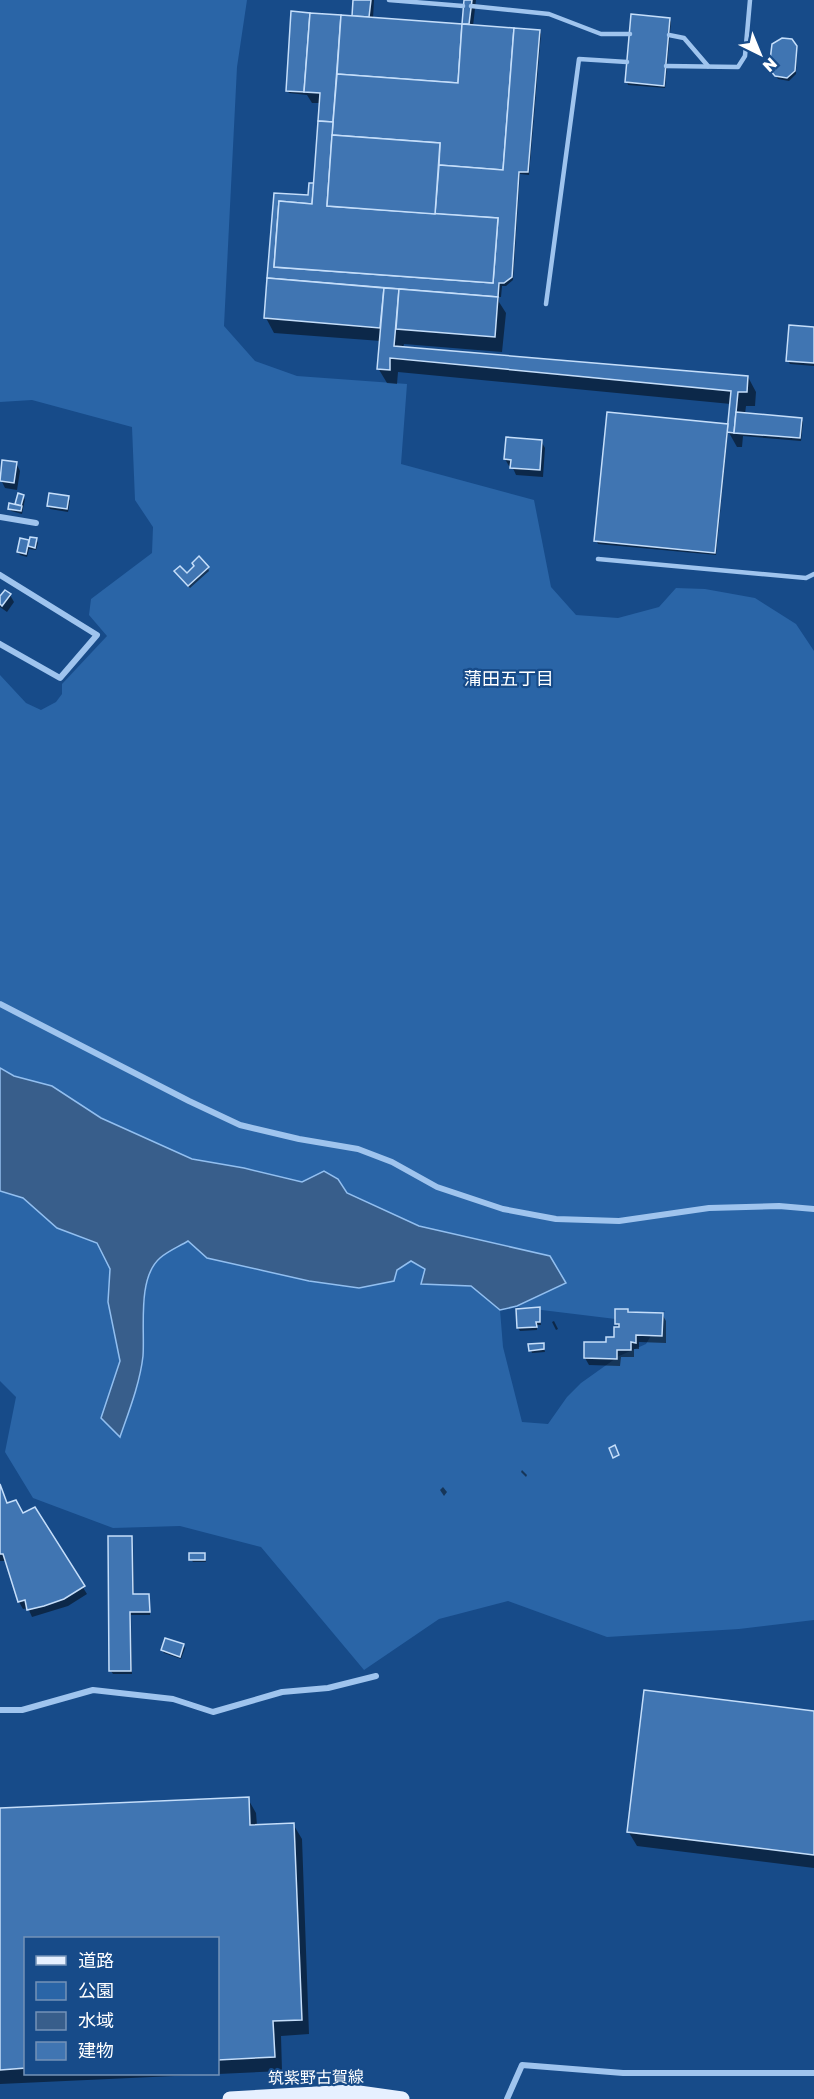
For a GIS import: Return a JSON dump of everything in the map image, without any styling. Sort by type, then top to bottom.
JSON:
[{"type":"main road","name":"筑紫野古賀線","points":[[230,2099],[352,2092],[402,2099]]},
{"type":"street","points":[[0,517],[36,523]]},
{"type":"street","points":[[0,575],[97,635],[60,678],[0,644]]},
{"type":"street","points":[[0,1004],[240,1125],[299,1139],[358,1149],[392,1162],[437,1187],[502,1209],[556,1219],[619,1221],[709,1208],[779,1206],[814,1209]]},
{"type":"street","points":[[0,1710],[22,1710],[93,1690],[173,1698],[213,1712],[282,1692],[328,1688],[376,1676]]},
{"type":"street","points":[[507,2099],[522,2065],[623,2073],[814,2073]]},
{"type":"lane","points":[[389,0],[464,6]]},
{"type":"lane","points":[[666,66],[738,67],[745,56],[750,0]]},
{"type":"lane","points":[[471,6],[549,14],[601,34],[630,34]]},
{"type":"lane","points":[[669,35],[684,38],[708,66]]},
{"type":"lane","points":[[546,304],[579,59],[627,62]]},
{"type":"lane","points":[[598,559],[806,578],[814,574]]},
{"type":"green space","points":[[0,0],[247,0],[237,67],[224,326],[255,361],[297,376],[407,384],[401,464],[534,500],[551,587],[576,615],[618,618],[659,607],[676,588],[705,589],[755,598],[796,624],[814,651],[814,1620],[739,1629],[607,1637],[508,1601],[439,1619],[364,1670],[261,1547],[180,1526],[113,1528],[33,1498],[5,1452],[16,1397],[0,1381],[0,1191],[23,1198],[57,1228],[97,1243],[110,1268],[108,1302],[120,1361],[101,1418],[120,1436],[142,1366],[144,1304],[149,1277],[161,1257],[189,1241],[235,1264],[309,1281],[359,1288],[393,1281],[397,1270],[411,1261],[425,1269],[421,1284],[471,1286],[500,1310],[503,1347],[522,1422],[548,1424],[567,1397],[581,1383],[619,1356],[646,1344],[665,1311],[632,1321],[517,1307],[566,1283],[550,1256],[419,1226],[347,1193],[338,1179],[302,1182],[244,1168],[192,1159],[101,1118],[52,1086],[14,1076],[0,1068],[0,675],[26,703],[41,710],[56,702],[62,694],[62,684],[107,636],[89,615],[91,599],[152,553],[153,527],[135,500],[132,427],[32,400],[0,402]]},
{"type":"water","points":[[0,1068],[14,1076],[52,1086],[101,1118],[192,1159],[244,1168],[302,1182],[324,1171],[338,1179],[347,1193],[419,1226],[550,1256],[566,1283],[517,1306],[500,1310],[471,1286],[421,1284],[425,1269],[411,1261],[397,1270],[394,1281],[359,1288],[309,1281],[207,1258],[188,1241],[160,1258],[148,1278],[144,1304],[142,1366],[120,1437],[101,1418],[120,1361],[108,1302],[110,1269],[97,1243],[57,1228],[23,1198],[0,1191]]},
{"type":"building","points":[[353,0],[371,0],[369,17],[352,16]]},
{"type":"building","points":[[464,0],[472,0],[469,24],[462,24]]},
{"type":"building","points":[[291,11],[310,13],[304,92],[286,91]]},
{"type":"building","points":[[310,13],[341,15],[333,122],[318,121],[320,93],[304,92]]},
{"type":"building","points":[[631,14],[670,18],[664,86],[625,82]]},
{"type":"building","points":[[341,15],[462,24],[458,83],[337,74]]},
{"type":"building","points":[[462,24],[514,28],[503,170],[439,165],[440,143],[332,135],[337,74],[458,83]]},
{"type":"building","points":[[514,28],[540,30],[528,172],[519,172],[512,277],[504,283],[499,283],[498,297],[267,278],[274,193],[308,195],[309,183],[314,183],[312,204],[279,201],[274,267],[493,283],[498,218],[435,214],[439,165],[503,170]]},
{"type":"building","points":[[782,38],[792,39],[797,46],[795,71],[787,78],[775,76],[769,69],[772,44]]},
{"type":"building","points":[[318,121],[333,122],[327,206],[498,218],[493,283],[274,267],[279,201],[312,204]]},
{"type":"building","points":[[332,135],[440,143],[435,214],[327,206]]},
{"type":"building","points":[[267,278],[384,288],[380,328],[264,318]]},
{"type":"building","points":[[384,288],[399,289],[394,346],[748,376],[747,392],[738,392],[734,433],[727,432],[731,391],[390,358],[390,370],[377,369]]},
{"type":"building","points":[[399,289],[498,297],[495,337],[396,329]]},
{"type":"building","points":[[789,325],[814,327],[814,363],[786,361]]},
{"type":"building","points":[[607,412],[728,424],[715,553],[594,541]]},
{"type":"building","points":[[736,412],[802,418],[800,438],[734,433]]},
{"type":"building","points":[[506,437],[542,440],[540,470],[510,468],[511,460],[504,459]]},
{"type":"building","points":[[2,460],[17,462],[14,483],[0,481]]},
{"type":"building","points":[[18,493],[24,495],[21,506],[15,504]]},
{"type":"building","points":[[49,493],[69,496],[67,509],[47,506]]},
{"type":"building","points":[[9,503],[22,506],[21,511],[8,509]]},
{"type":"building","points":[[30,537],[37,538],[35,548],[28,546]]},
{"type":"building","points":[[20,538],[29,540],[26,554],[17,552]]},
{"type":"building","points":[[199,556],[209,567],[188,586],[174,571],[180,566],[187,573]]},
{"type":"building","points":[[5,590],[11,594],[2,606],[0,596]]},
{"type":"building","points":[[540,1307],[540,1322],[536,1322],[537,1327],[517,1328],[516,1309]]},
{"type":"building","points":[[615,1309],[628,1309],[628,1312],[663,1313],[662,1336],[636,1335],[636,1343],[631,1342],[631,1350],[617,1350],[617,1359],[584,1358],[584,1342],[606,1342],[606,1337],[614,1337],[614,1327],[619,1327],[619,1324],[615,1324]]},
{"type":"building","points":[[544,1343],[544,1349],[529,1351],[528,1344]]},
{"type":"building","points":[[615,1445],[619,1455],[613,1458],[609,1448]]},
{"type":"building","points":[[0,1484],[7,1503],[16,1500],[23,1513],[35,1507],[85,1586],[64,1599],[44,1606],[27,1610],[25,1600],[18,1602],[3,1554],[0,1554]]},
{"type":"building","points":[[108,1536],[132,1536],[133,1594],[149,1594],[150,1612],[130,1612],[131,1671],[109,1671]]},
{"type":"building","points":[[189,1553],[205,1553],[205,1560],[189,1560]]},
{"type":"building","points":[[165,1638],[184,1644],[180,1657],[161,1650]]},
{"type":"building","points":[[644,1690],[814,1711],[814,1855],[627,1832]]},
{"type":"building","points":[[249,1797],[250,1825],[294,1823],[302,2020],[273,2021],[275,2057],[219,2060],[219,1937],[24,1937],[24,2068],[0,2070],[0,1808]]},
{"type":"district","name":"蒲田五丁目","points":[[509,679]]}]
